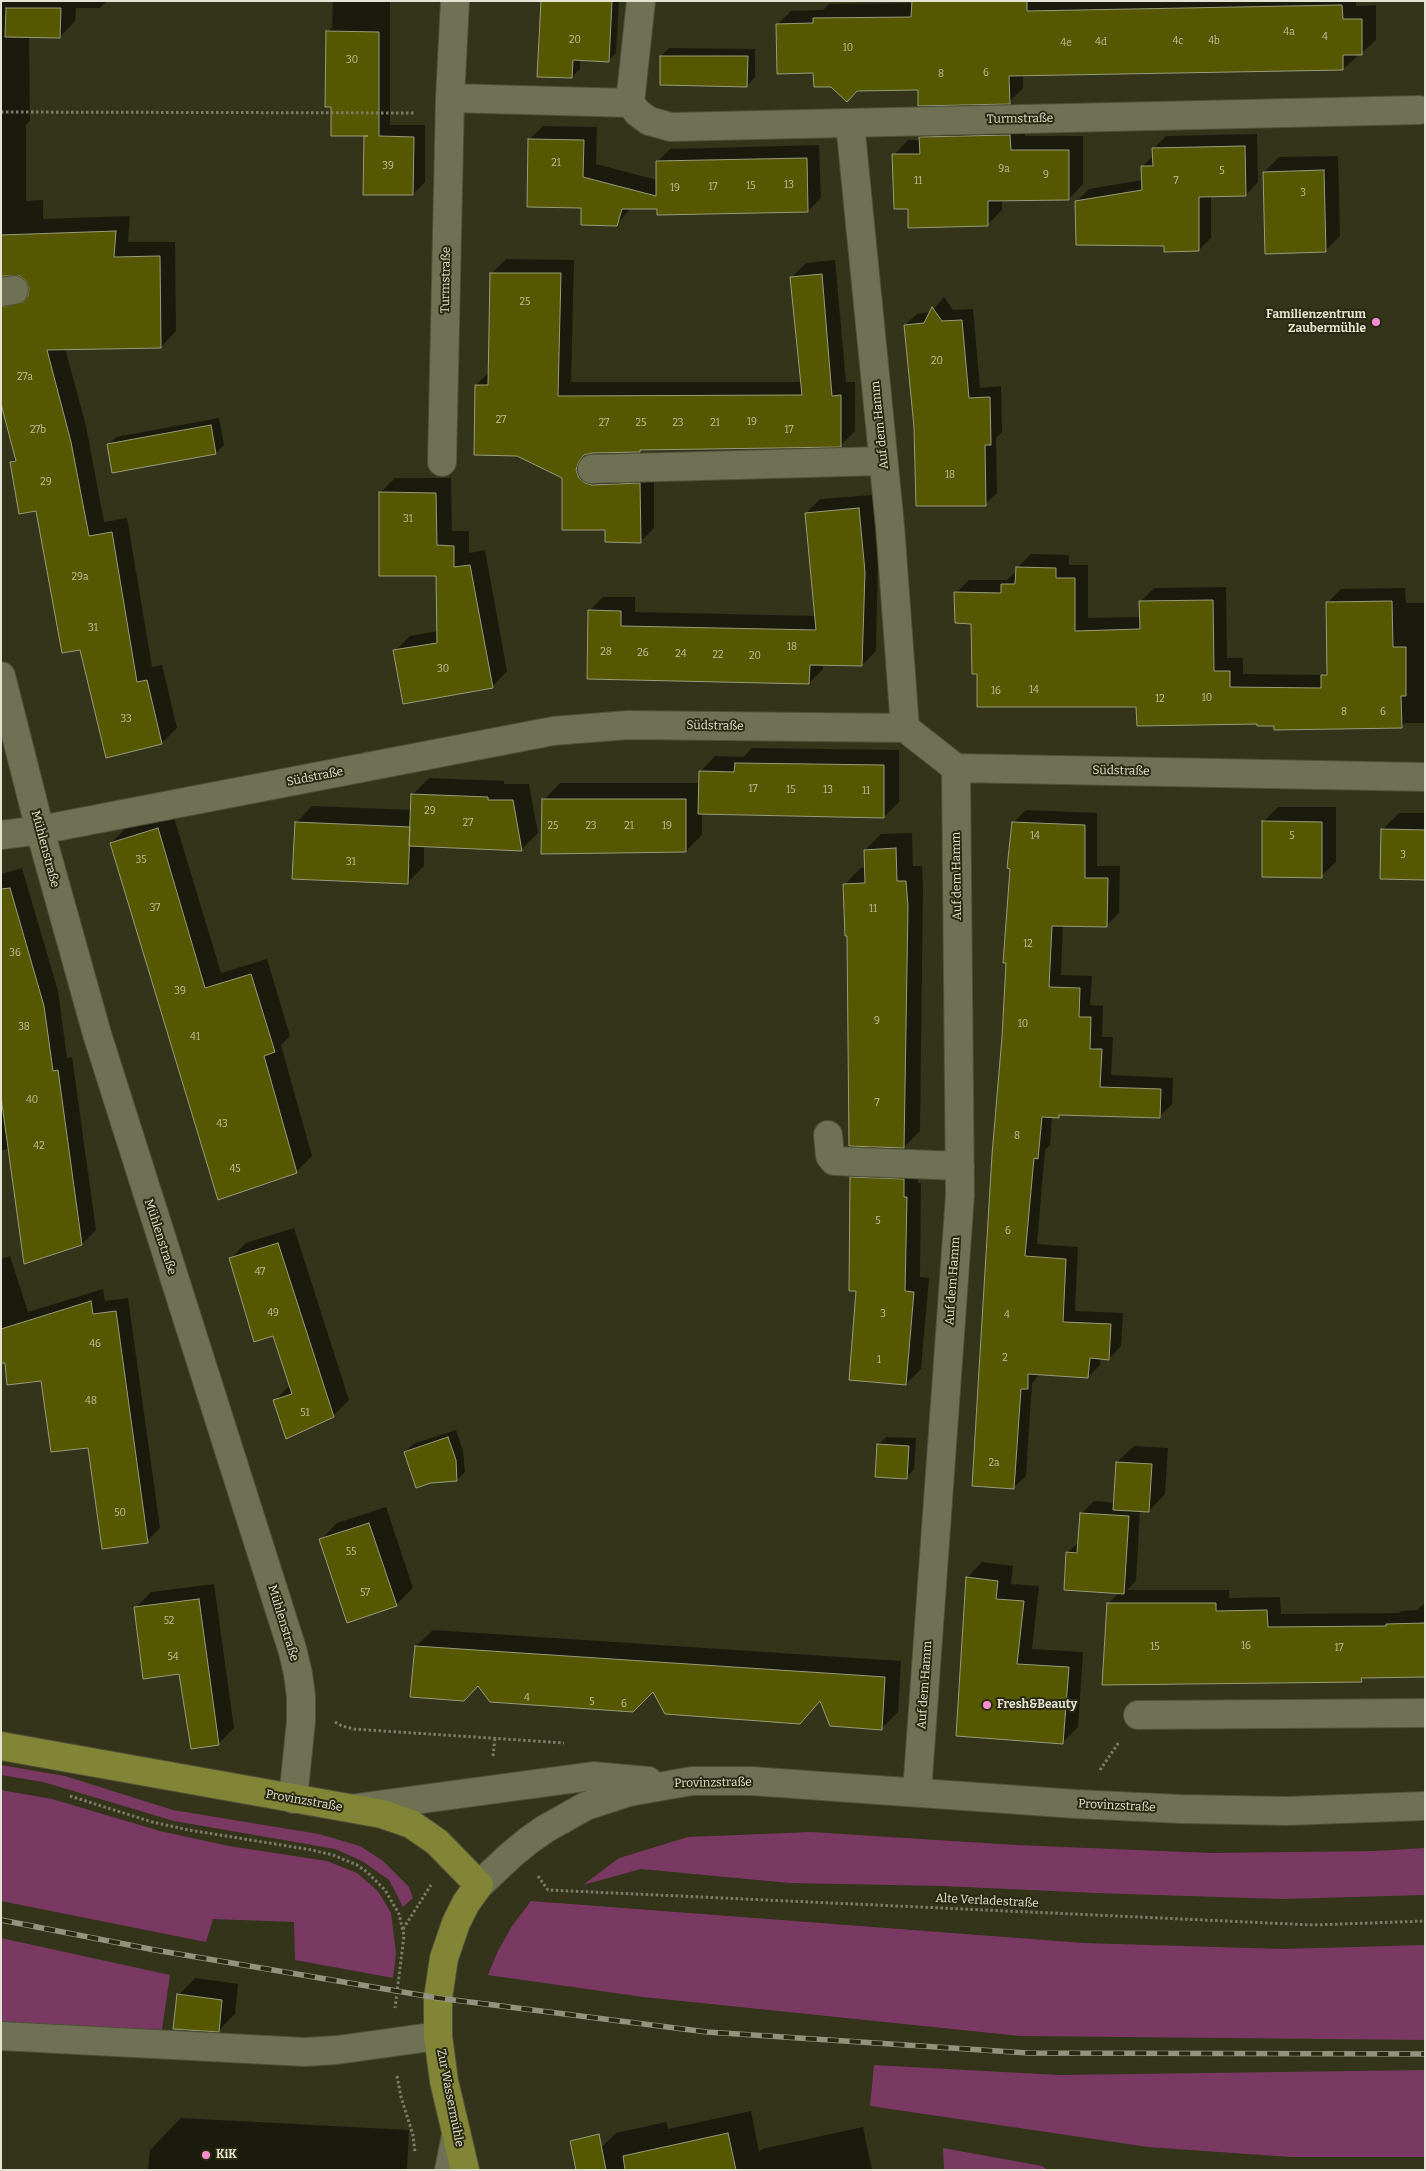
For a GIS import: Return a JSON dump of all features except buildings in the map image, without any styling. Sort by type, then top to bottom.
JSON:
[{"type":"main road","name":"Provinzstraße","points":[[1,1746],[397,1818],[438,1842],[480,1885]]},
{"type":"main road","name":"Zur Wassermühle","points":[[465,2170],[444,2081],[438,2036],[438,1998],[444,1958],[456,1923],[466,1903],[480,1885]]},
{"type":"street","name":"Turmstraße","points":[[442,462],[450,106],[455,1]]},
{"type":"street","points":[[450,106],[630,103],[641,1]]},
{"type":"street","name":"Turmstraße","points":[[630,103],[638,113],[649,121],[672,127],[1419,110]]},
{"type":"street","name":"Auf dem Hamm","points":[[850,123],[883,461],[905,728]]},
{"type":"street","points":[[592,470],[883,461]]},
{"type":"street","name":"Mühlenstraße","points":[[1,676],[40,830],[100,1044],[293,1652],[300,1696],[300,1721],[293,1798]]},
{"type":"street","name":"Südstraße","points":[[1,835],[40,830],[562,730],[590,727],[665,725],[905,728]]},
{"type":"street","points":[[905,728],[956,768]]},
{"type":"street","name":"Auf dem Hamm","points":[[917,1792],[960,1166],[956,768]]},
{"type":"street","name":"Südstraße","points":[[956,768],[1425,777]]},
{"type":"street","points":[[828,1135],[830,1156],[834,1161],[960,1166]]},
{"type":"street","points":[[1138,1715],[1425,1713]]},
{"type":"street","points":[[351,1809],[593,1776],[672,1784]]},
{"type":"street","name":"Provinzstraße","points":[[480,1885],[511,1854],[528,1841],[586,1806],[629,1792],[672,1784],[712,1780],[751,1781],[1076,1804],[1277,1811],[1425,1806]]},
{"type":"street","points":[[1,2036],[305,2052],[337,2050],[438,2036]]},
{"type":"street","points":[[449,2170],[456,2135]]},
{"type":"path","points":[[1,112],[450,106]]},
{"type":"path","points":[[300,1696],[321,1702],[333,1720],[348,1728],[495,1738]]},
{"type":"path","points":[[1076,1804],[1138,1715]]},
{"type":"path","points":[[66,1795],[169,1826],[312,1850],[346,1860],[367,1872],[385,1890],[399,1914],[403,1929]]},
{"type":"path","name":"Alte Verladestraße","points":[[548,1890],[1284,1924],[1425,1921]]},
{"type":"shaded area","points":[[1,1765],[65,1776],[173,1810],[319,1834],[360,1846],[383,1861],[409,1887],[413,1898],[403,1907],[389,1880],[362,1861],[335,1849],[174,1821],[43,1782],[1,1775]]},
{"type":"shaded area","points":[[1,1790],[52,1799],[160,1831],[229,1846],[327,1861],[357,1873],[378,1891],[391,1913],[396,1954],[393,1978],[295,1960],[294,1922],[213,1919],[206,1942],[1,1901]]},
{"type":"shaded area","points":[[811,1832],[1016,1845],[1210,1853],[1376,1851],[1425,1848],[1425,1895],[1281,1899],[943,1886],[789,1883],[641,1869],[583,1885],[619,1858],[688,1837]]},
{"type":"shaded area","points":[[531,1901],[1084,1943],[1283,1949],[1425,1945],[1425,2040],[1020,2036],[643,1997],[488,1975],[497,1953],[512,1926]]},
{"type":"shaded area","points":[[1,1938],[170,1975],[161,2036],[1,2028]]},
{"type":"shaded area","points":[[874,2065],[1059,2075],[1425,2070],[1425,2157],[1290,2157],[1148,2147],[870,2106]]},
{"type":"shaded area","points":[[943,2148],[1042,2166],[1048,2170],[944,2170]]},
{"type":"railway","points":[[1,1920],[155,1950],[438,1998],[707,2032],[1028,2053],[1425,2054]]},
{"type":"place","name":"Familienzentrum Zaubermühle","points":[[1376,322]]},
{"type":"place","name":"Fresh&Beauty","points":[[987,1705]]},
{"type":"place","name":"KiK","points":[[206,2155]]}]
